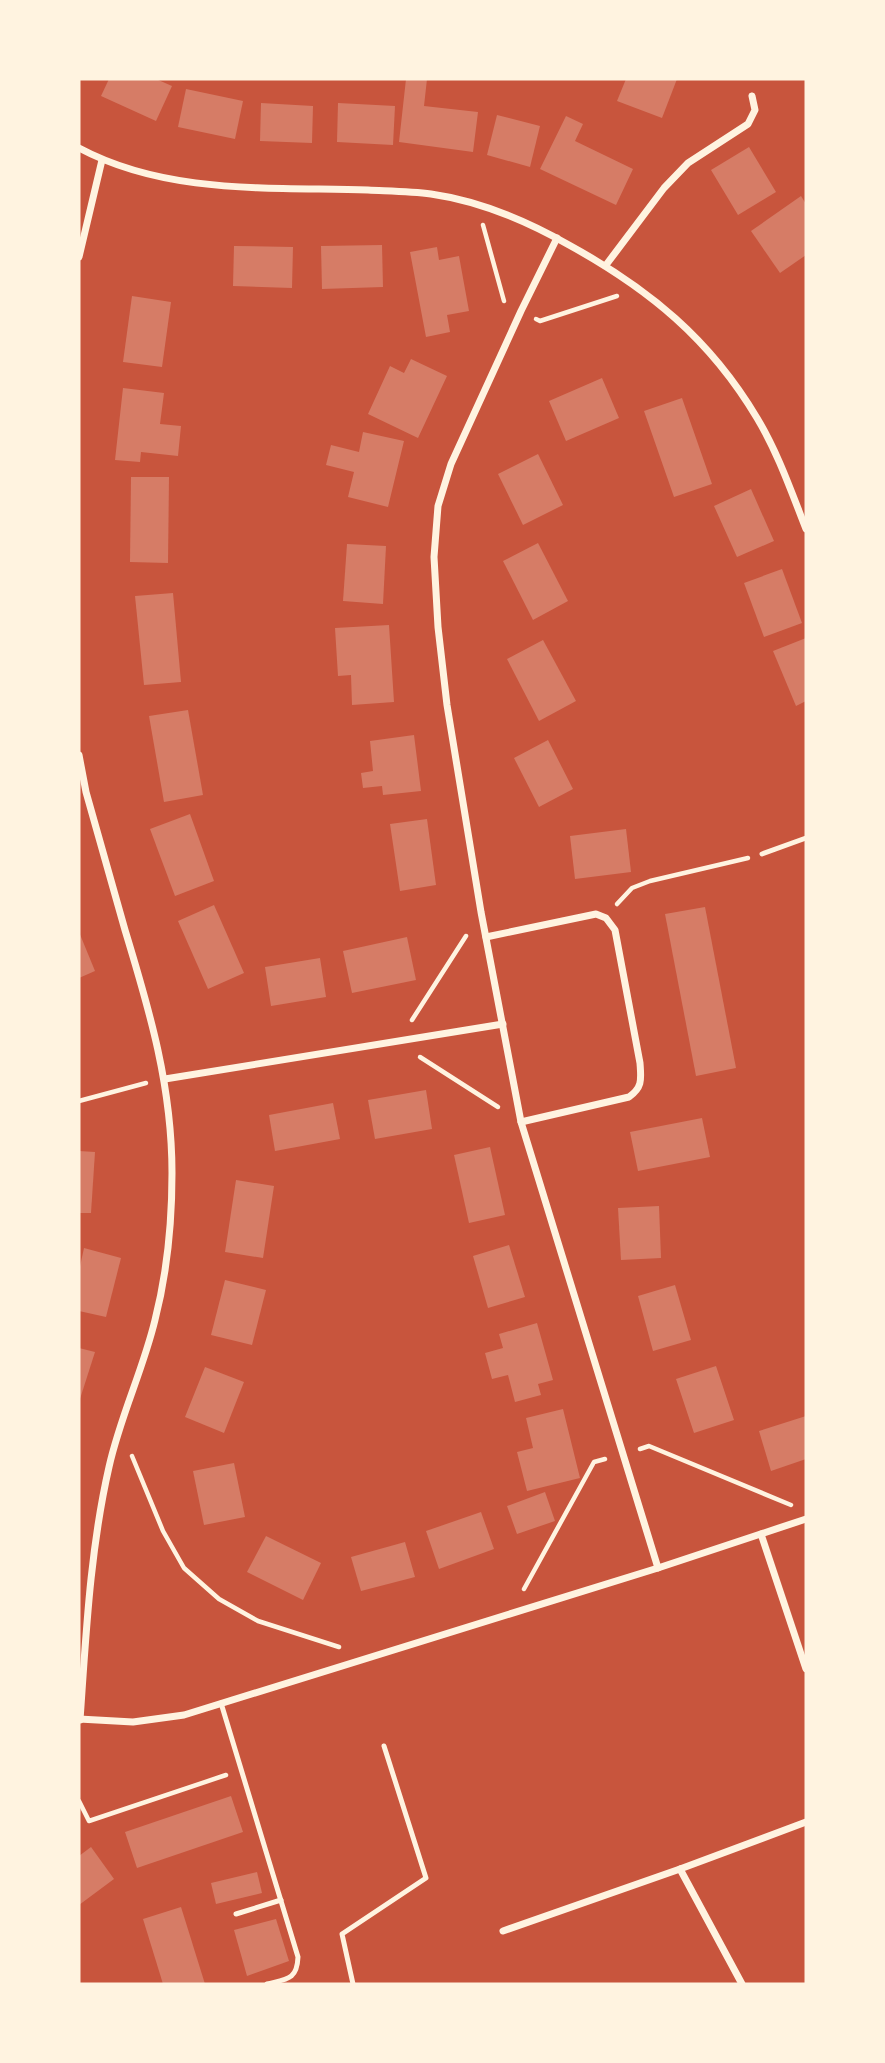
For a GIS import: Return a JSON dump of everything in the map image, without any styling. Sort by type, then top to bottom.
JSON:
[{"type":"street","points":[[606,265],[664,188],[688,163],[748,124],[755,110],[752,96]]},
{"type":"street","points":[[79,148],[102,160],[146,174],[233,188],[371,190],[432,194],[477,204],[521,220],[557,238],[642,289],[700,342],[757,417],[778,457],[806,529]]},
{"type":"street","points":[[79,257],[102,160]]},
{"type":"street","points":[[557,238],[451,464],[438,506],[434,557],[438,627],[447,705],[486,937],[521,1122],[658,1568]]},
{"type":"street","points":[[79,755],[86,792],[149,1009],[165,1079],[171,1131],[172,1175],[164,1272],[155,1321],[120,1427],[100,1508],[91,1573],[79,1719],[133,1722],[184,1714],[806,1520]]},
{"type":"street","points":[[486,937],[596,915],[606,918],[615,930],[640,1063],[641,1081],[638,1091],[629,1097],[521,1122]]},
{"type":"street","points":[[165,1079],[503,1024]]},
{"type":"street","points":[[761,1534],[806,1669]]},
{"type":"street","points":[[503,1931],[806,1822]]},
{"type":"street","points":[[680,1869],[742,1984]]},
{"type":"lane","points":[[762,854],[806,838]]},
{"type":"lane","points":[[221,1703],[298,1957],[297,1970],[291,1978],[267,1984]]},
{"type":"lane","points":[[353,1984],[342,1934],[426,1878],[384,1746]]},
{"type":"lane","points":[[236,1914],[281,1900]]},
{"type":"path","points":[[606,918],[632,888],[650,881],[762,854]]},
{"type":"path","points":[[79,1101],[165,1079]]},
{"type":"path","points":[[120,1427],[163,1531],[184,1567],[219,1599],[258,1621],[372,1656]]},
{"type":"path","points":[[79,1801],[89,1821],[241,1770]]},
{"type":"building","points":[[109,79],[156,79],[172,86],[156,121],[101,96]]},
{"type":"building","points":[[406,79],[427,79],[424,106],[478,112],[473,152],[399,142]]},
{"type":"building","points":[[626,79],[677,79],[662,118],[617,101]]},
{"type":"building","points":[[186,89],[243,101],[235,139],[178,127]]},
{"type":"building","points":[[261,103],[313,106],[312,143],[260,141]]},
{"type":"building","points":[[338,103],[395,106],[393,145],[337,142]]},
{"type":"building","points":[[497,115],[540,126],[530,167],[487,155]]},
{"type":"building","points":[[566,116],[583,124],[575,141],[633,169],[616,205],[540,169]]},
{"type":"building","points":[[749,147],[776,192],[738,215],[711,170]]},
{"type":"building","points":[[801,196],[806,204],[806,255],[780,273],[751,231]]},
{"type":"building","points":[[382,245],[383,287],[322,289],[321,246]]},
{"type":"building","points":[[234,246],[293,247],[292,288],[233,286]]},
{"type":"building","points":[[437,247],[439,260],[459,256],[469,311],[447,315],[450,332],[426,337],[410,252]]},
{"type":"building","points":[[132,296],[171,302],[162,367],[123,362]]},
{"type":"building","points":[[411,359],[447,376],[418,438],[368,414],[390,366],[404,373]]},
{"type":"building","points":[[602,378],[619,418],[566,441],[549,401]]},
{"type":"building","points":[[123,388],[164,393],[160,424],[181,426],[178,456],[141,452],[140,462],[115,460]]},
{"type":"building","points":[[682,398],[712,484],[674,497],[644,411]]},
{"type":"building","points":[[363,432],[404,441],[388,507],[348,497],[354,472],[326,465],[331,445],[359,452]]},
{"type":"building","points":[[538,454],[563,505],[523,525],[498,474]]},
{"type":"building","points":[[131,477],[169,477],[168,563],[130,562]]},
{"type":"building","points":[[751,489],[774,541],[737,557],[714,506]]},
{"type":"building","points":[[538,543],[568,601],[533,620],[503,561]]},
{"type":"building","points":[[347,544],[386,546],[383,604],[343,601]]},
{"type":"building","points":[[782,569],[802,623],[764,637],[744,583]]},
{"type":"building","points":[[173,593],[181,682],[144,685],[135,596]]},
{"type":"building","points":[[389,625],[394,702],[352,705],[351,675],[338,676],[335,628]]},
{"type":"building","points":[[806,638],[806,701],[796,706],[773,651]]},
{"type":"building","points":[[543,640],[576,701],[539,721],[507,659]]},
{"type":"building","points":[[188,710],[203,795],[164,802],[149,716]]},
{"type":"building","points":[[414,735],[421,791],[383,795],[382,786],[363,788],[361,773],[373,771],[370,741]]},
{"type":"building","points":[[548,740],[573,789],[539,807],[514,758]]},
{"type":"building","points":[[190,814],[214,881],[175,896],[150,829]]},
{"type":"building","points":[[427,819],[436,885],[400,891],[390,824]]},
{"type":"building","points":[[626,829],[631,872],[575,879],[570,836]]},
{"type":"building","points":[[214,905],[244,973],[208,989],[178,921]]},
{"type":"building","points":[[705,907],[736,1068],[696,1076],[665,914]]},
{"type":"building","points":[[79,932],[95,971],[79,978]]},
{"type":"building","points":[[407,937],[416,980],[352,993],[343,951]]},
{"type":"building","points":[[320,958],[326,997],[271,1006],[265,967]]},
{"type":"building","points":[[426,1090],[432,1129],[375,1139],[368,1100]]},
{"type":"building","points":[[333,1103],[340,1139],[275,1151],[269,1115]]},
{"type":"building","points":[[702,1118],[710,1157],[638,1171],[630,1132]]},
{"type":"building","points":[[490,1147],[505,1215],[469,1223],[454,1155]]},
{"type":"building","points":[[79,1151],[95,1152],[91,1213],[79,1213]]},
{"type":"building","points":[[236,1180],[274,1186],[263,1258],[225,1252]]},
{"type":"building","points":[[659,1206],[661,1258],[621,1260],[618,1208]]},
{"type":"building","points":[[509,1245],[525,1297],[488,1308],[473,1256]]},
{"type":"building","points":[[84,1248],[121,1258],[106,1317],[79,1311],[79,1271]]},
{"type":"building","points":[[225,1280],[266,1290],[252,1345],[211,1335]]},
{"type":"building","points":[[675,1285],[691,1340],[653,1351],[638,1296]]},
{"type":"building","points":[[537,1323],[553,1380],[538,1384],[541,1395],[515,1402],[508,1375],[492,1379],[485,1353],[503,1348],[499,1334]]},
{"type":"building","points":[[79,1348],[95,1352],[79,1402]]},
{"type":"building","points":[[716,1366],[734,1420],[694,1433],[676,1379]]},
{"type":"building","points":[[205,1367],[244,1382],[224,1433],[185,1417]]},
{"type":"building","points":[[563,1409],[580,1478],[527,1491],[517,1452],[533,1448],[526,1418]]},
{"type":"building","points":[[806,1416],[806,1459],[771,1471],[759,1431]]},
{"type":"building","points":[[234,1463],[245,1517],[204,1525],[193,1471]]},
{"type":"building","points":[[545,1492],[555,1521],[517,1534],[507,1506]]},
{"type":"building","points":[[481,1512],[494,1549],[439,1569],[426,1531]]},
{"type":"building","points":[[266,1536],[321,1563],[303,1600],[247,1572]]},
{"type":"building","points":[[405,1542],[415,1577],[361,1591],[351,1557]]},
{"type":"building","points":[[231,1796],[243,1832],[137,1868],[125,1832]]},
{"type":"building","points":[[91,1847],[114,1879],[79,1905],[79,1856]]},
{"type":"building","points":[[257,1872],[262,1893],[216,1904],[211,1883]]},
{"type":"building","points":[[181,1907],[205,1984],[163,1984],[143,1919]]},
{"type":"building","points":[[276,1919],[289,1961],[247,1976],[234,1930]]}]
